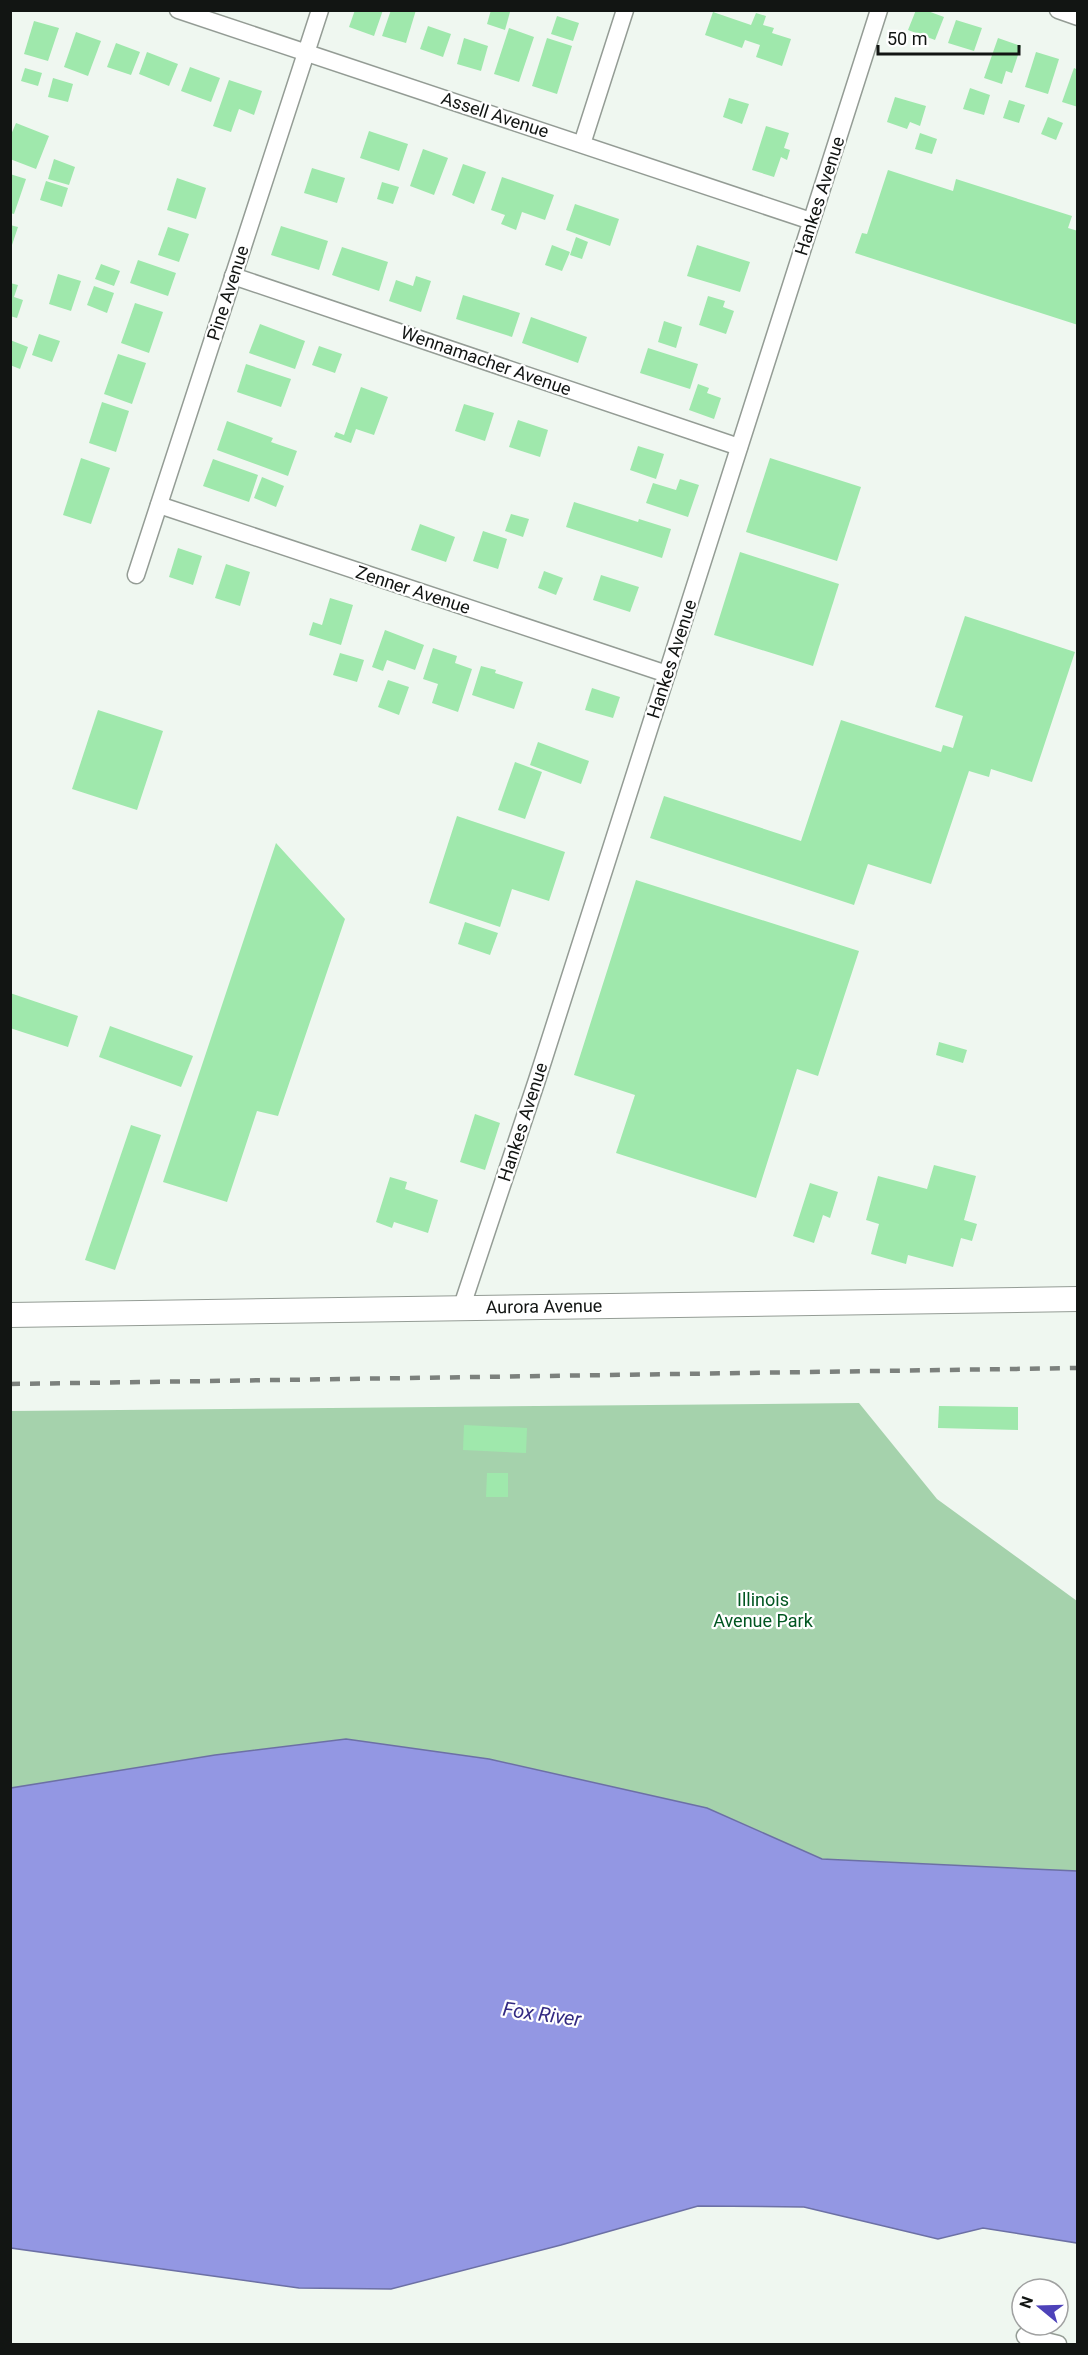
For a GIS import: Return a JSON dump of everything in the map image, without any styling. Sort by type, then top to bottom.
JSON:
[{"type":"main road","name":"Aurora Avenue","points":[[10,1315],[462,1306],[715,1306],[1077,1299]]},
{"type":"street","name":"Assell Avenue","points":[[178,10],[812,221]]},
{"type":"street","name":"Pine Avenue","points":[[136,575],[320,10]]},
{"type":"street","points":[[582,144],[625,10]]},
{"type":"street","name":"Hankes Avenue","points":[[462,1306],[537,1080],[879,10]]},
{"type":"street","points":[[1058,10],[1077,17]]},
{"type":"street","name":"Wennamacher Avenue","points":[[233,276],[740,447]]},
{"type":"street","name":"Zenner Avenue","points":[[159,505],[667,674]]},
{"type":"street","points":[[1029,2337],[1058,2344]]},
{"type":"green space","name":"Illinois Avenue Park","points":[[859,1403],[937,1499],[1077,1601],[1077,1871],[822,1859],[707,1808],[489,1759],[346,1739],[215,1755],[11,1788],[11,1411]]},
{"type":"water","name":"Fox River","points":[[346,1739],[489,1759],[707,1808],[822,1859],[1077,1871],[1077,2243],[983,2228],[938,2239],[804,2207],[698,2206],[561,2245],[391,2289],[299,2288],[11,2248],[11,1788],[215,1755]]},
{"type":"building","points":[[355,10],[383,10],[374,36],[349,27]]},
{"type":"building","points":[[391,10],[416,10],[406,43],[382,36]]},
{"type":"building","points":[[491,10],[510,12],[505,30],[487,24]]},
{"type":"building","points":[[916,10],[925,10],[944,17],[935,40],[908,30]]},
{"type":"building","points":[[713,12],[751,25],[756,13],[766,16],[763,25],[774,28],[772,33],[791,39],[782,66],[756,57],[760,45],[745,40],[742,48],[705,35]]},
{"type":"building","points":[[557,16],[579,23],[573,41],[551,34]]},
{"type":"building","points":[[956,20],[982,28],[974,51],[948,43]]},
{"type":"building","points":[[34,21],[59,28],[48,61],[24,54]]},
{"type":"building","points":[[428,26],[451,34],[443,57],[420,49]]},
{"type":"building","points":[[509,28],[534,37],[519,82],[494,74]]},
{"type":"building","points":[[76,32],[101,41],[88,76],[64,67]]},
{"type":"building","points":[[464,38],[488,46],[481,71],[457,64]]},
{"type":"building","points":[[547,38],[572,46],[557,94],[532,86]]},
{"type":"building","points":[[998,38],[1021,46],[1012,73],[1006,71],[1002,84],[984,78]]},
{"type":"building","points":[[116,43],[140,52],[131,75],[107,67]]},
{"type":"building","points":[[147,52],[178,64],[169,86],[139,74]]},
{"type":"building","points":[[1036,52],[1059,59],[1048,94],[1025,87]]},
{"type":"building","points":[[190,67],[220,78],[211,102],[181,91]]},
{"type":"building","points":[[25,68],[42,73],[38,86],[21,81]]},
{"type":"building","points":[[1074,68],[1078,70],[1078,107],[1062,102]]},
{"type":"building","points":[[53,78],[73,84],[68,102],[48,97]]},
{"type":"building","points":[[229,80],[262,91],[254,115],[239,109],[231,132],[213,126]]},
{"type":"building","points":[[970,88],[990,95],[984,115],[963,109]]},
{"type":"building","points":[[895,97],[926,106],[920,126],[910,122],[907,129],[887,122]]},
{"type":"building","points":[[729,98],[749,104],[742,124],[723,117]]},
{"type":"building","points":[[1009,100],[1025,105],[1019,123],[1003,118]]},
{"type":"building","points":[[1048,117],[1063,123],[1056,140],[1041,134]]},
{"type":"building","points":[[16,123],[49,136],[36,169],[10,159],[10,137]]},
{"type":"building","points":[[766,126],[789,133],[784,148],[790,150],[787,160],[781,157],[774,177],[752,170]]},
{"type":"building","points":[[369,131],[408,144],[399,171],[360,158]]},
{"type":"building","points":[[920,133],[937,139],[932,154],[915,149]]},
{"type":"building","points":[[423,149],[448,158],[434,195],[410,186]]},
{"type":"building","points":[[54,159],[75,167],[69,185],[48,179]]},
{"type":"building","points":[[463,164],[486,172],[474,204],[452,195]]},
{"type":"building","points":[[312,168],[345,178],[337,203],[304,193]]},
{"type":"building","points":[[888,170],[953,191],[956,179],[1072,216],[1068,228],[1078,231],[1078,325],[855,253],[862,233],[867,234]]},
{"type":"building","points":[[10,174],[26,179],[14,214],[10,213]]},
{"type":"building","points":[[502,177],[554,195],[545,220],[522,212],[516,230],[501,224],[505,215],[491,210]]},
{"type":"building","points":[[177,178],[206,188],[196,219],[167,210]]},
{"type":"building","points":[[46,181],[68,188],[62,207],[40,200]]},
{"type":"building","points":[[382,182],[399,187],[393,204],[377,199]]},
{"type":"building","points":[[575,204],[619,219],[610,246],[566,230]]},
{"type":"building","points":[[10,225],[18,227],[11,248],[10,248]]},
{"type":"building","points":[[281,226],[328,241],[319,270],[271,255]]},
{"type":"building","points":[[168,227],[189,234],[179,262],[158,255]]},
{"type":"building","points":[[576,237],[588,242],[582,259],[570,255]]},
{"type":"building","points":[[552,245],[570,252],[562,271],[545,265]]},
{"type":"building","points":[[697,245],[750,262],[740,292],[687,276]]},
{"type":"building","points":[[342,247],[388,262],[379,291],[332,275]]},
{"type":"building","points":[[138,260],[176,273],[168,296],[130,283]]},
{"type":"building","points":[[101,264],[120,271],[114,286],[95,279]]},
{"type":"building","points":[[58,274],[81,281],[71,311],[49,304]]},
{"type":"building","points":[[416,276],[431,281],[421,312],[389,301],[396,280],[413,286]]},
{"type":"building","points":[[10,283],[18,285],[14,297],[23,300],[17,318],[10,316]]},
{"type":"building","points":[[94,286],[114,293],[107,313],[87,305]]},
{"type":"building","points":[[463,295],[520,313],[512,337],[456,319]]},
{"type":"building","points":[[708,296],[725,301],[723,307],[734,311],[726,334],[699,325]]},
{"type":"building","points":[[135,303],[163,312],[149,353],[121,343]]},
{"type":"building","points":[[531,317],[587,337],[578,363],[522,343]]},
{"type":"building","points":[[664,321],[682,327],[676,348],[658,342]]},
{"type":"building","points":[[260,324],[305,341],[295,369],[249,353]]},
{"type":"building","points":[[39,334],[60,341],[52,362],[32,355]]},
{"type":"building","points":[[10,340],[28,347],[20,369],[10,365]]},
{"type":"building","points":[[319,346],[342,354],[335,373],[312,365]]},
{"type":"building","points":[[648,348],[698,364],[690,389],[640,373]]},
{"type":"building","points":[[118,354],[146,363],[132,404],[104,394]]},
{"type":"building","points":[[246,364],[291,379],[281,407],[237,392]]},
{"type":"building","points":[[698,384],[709,388],[707,393],[721,398],[714,419],[689,410]]},
{"type":"building","points":[[361,387],[388,397],[374,435],[356,429],[351,443],[334,437],[336,432],[344,435]]},
{"type":"building","points":[[102,402],[129,411],[116,452],[89,443]]},
{"type":"building","points":[[464,404],[494,413],[485,441],[455,431]]},
{"type":"building","points":[[518,420],[548,430],[540,457],[509,447]]},
{"type":"building","points":[[227,421],[273,438],[271,442],[297,451],[288,476],[217,450]]},
{"type":"building","points":[[638,446],[664,454],[656,479],[630,470]]},
{"type":"building","points":[[81,458],[110,468],[91,524],[63,515]]},
{"type":"building","points":[[770,458],[861,487],[837,561],[746,532]]},
{"type":"building","points":[[213,459],[258,475],[249,502],[203,486]]},
{"type":"building","points":[[262,477],[284,486],[276,507],[254,498]]},
{"type":"building","points":[[680,479],[699,485],[688,517],[646,503],[653,483],[676,490]]},
{"type":"building","points":[[574,502],[638,522],[639,519],[671,529],[662,558],[566,527]]},
{"type":"building","points":[[511,514],[529,519],[523,537],[505,531]]},
{"type":"building","points":[[420,524],[455,537],[446,562],[411,550]]},
{"type":"building","points":[[483,531],[507,539],[498,569],[473,561]]},
{"type":"building","points":[[178,548],[202,556],[193,585],[169,577]]},
{"type":"building","points":[[740,552],[839,584],[813,666],[714,635]]},
{"type":"building","points":[[226,564],[250,572],[240,606],[215,598]]},
{"type":"building","points":[[544,571],[563,578],[556,595],[538,588]]},
{"type":"building","points":[[601,575],[639,587],[630,612],[593,600]]},
{"type":"building","points":[[330,598],[353,605],[341,645],[309,635],[313,622],[322,625]]},
{"type":"building","points":[[965,616],[1075,652],[1032,782],[991,769],[989,777],[969,771],[931,884],[868,864],[854,905],[650,838],[664,796],[801,841],[841,720],[941,752],[943,745],[953,748],[963,716],[935,707]]},
{"type":"building","points":[[385,630],[424,645],[415,670],[387,660],[383,671],[372,667]]},
{"type":"building","points":[[433,648],[457,656],[455,663],[472,669],[458,712],[432,703],[438,684],[423,679]]},
{"type":"building","points":[[340,653],[364,660],[357,682],[333,675]]},
{"type":"building","points":[[481,666],[523,682],[514,709],[472,695]]},
{"type":"building","points":[[388,680],[409,687],[399,715],[378,707]]},
{"type":"building","points":[[592,688],[620,697],[613,718],[585,710]]},
{"type":"building","points":[[98,710],[163,731],[137,810],[72,789]]},
{"type":"building","points":[[538,742],[589,761],[581,784],[530,765]]},
{"type":"building","points":[[515,762],[542,772],[525,819],[498,810]]},
{"type":"building","points":[[457,816],[565,852],[549,901],[512,889],[500,927],[429,903]]},
{"type":"building","points":[[276,843],[345,919],[278,1116],[257,1111],[227,1202],[163,1182]]},
{"type":"building","points":[[636,880],[859,951],[818,1076],[797,1069],[756,1198],[616,1153],[635,1095],[574,1075]]},
{"type":"building","points":[[465,922],[498,933],[490,955],[458,944]]},
{"type":"building","points":[[10,993],[78,1016],[68,1047],[10,1028]]},
{"type":"building","points":[[110,1026],[193,1056],[181,1087],[99,1057]]},
{"type":"building","points":[[939,1042],[967,1050],[963,1063],[936,1055]]},
{"type":"building","points":[[475,1114],[500,1123],[485,1170],[460,1162]]},
{"type":"building","points":[[131,1125],[161,1135],[115,1270],[85,1260]]},
{"type":"building","points":[[934,1165],[976,1176],[964,1220],[977,1224],[972,1241],[961,1238],[953,1267],[908,1255],[906,1264],[871,1254],[879,1224],[866,1220],[878,1176],[927,1189]]},
{"type":"building","points":[[390,1177],[407,1182],[405,1189],[438,1200],[428,1233],[394,1222],[392,1228],[376,1222]]},
{"type":"building","points":[[810,1183],[838,1192],[830,1218],[823,1215],[814,1243],[793,1236]]},
{"type":"building","points":[[939,1406],[1018,1407],[1018,1430],[938,1428]]},
{"type":"building","points":[[464,1425],[527,1428],[526,1453],[463,1450]]},
{"type":"building","points":[[487,1473],[508,1473],[508,1497],[486,1497]]},
{"type":"railway","points":[[10,1384],[1078,1368]]}]
